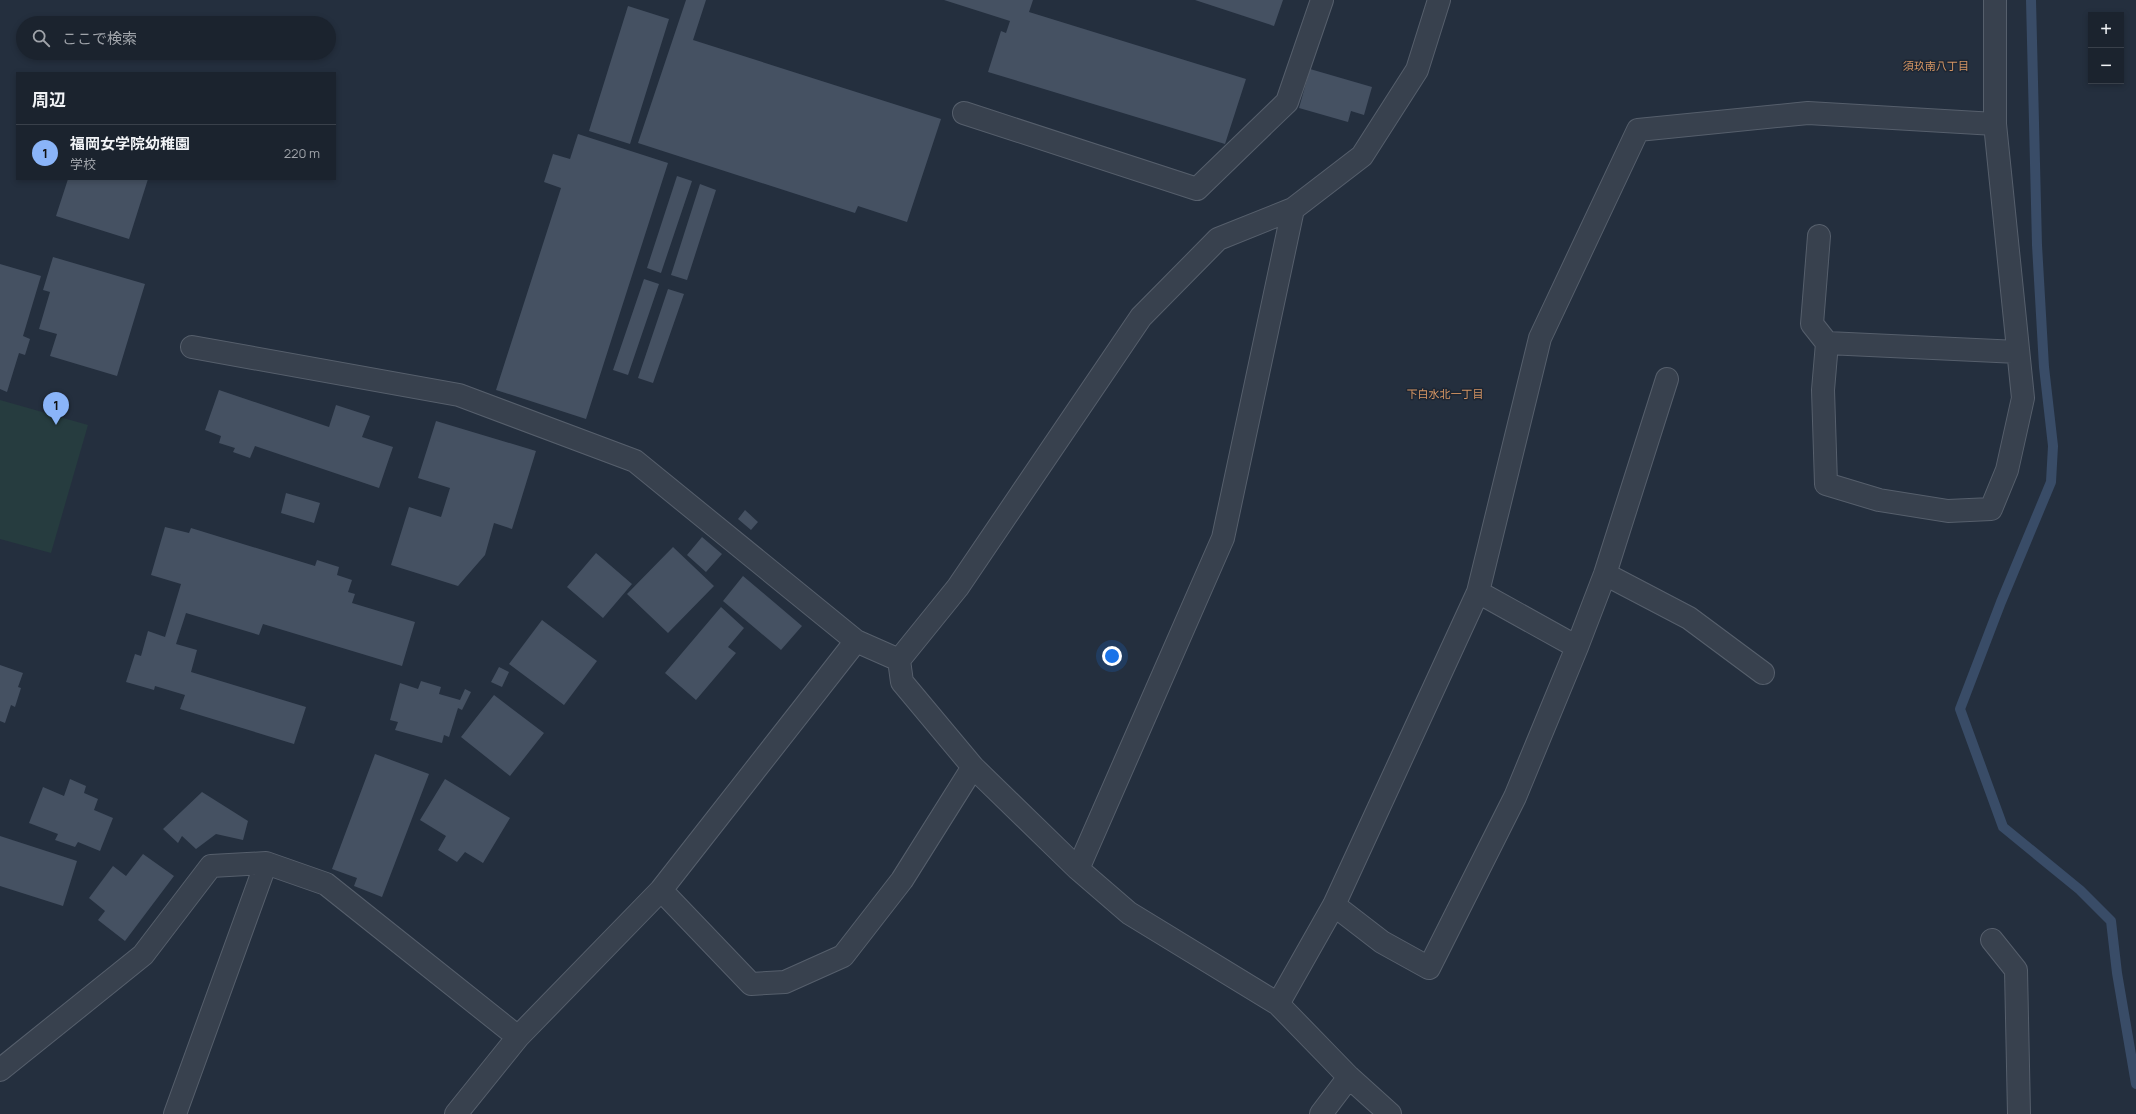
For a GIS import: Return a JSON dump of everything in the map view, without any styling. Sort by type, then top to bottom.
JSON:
[{"type":"street","points":[[964,113],[1197,189],[1287,102],[1322,0]]},
{"type":"street","points":[[1390,1114],[1349,1077],[1278,1004],[1129,913],[1078,869],[973,767],[902,682],[899,660],[958,587],[1141,317],[1218,239],[1293,209],[1362,156],[1417,70],[1440,0]]},
{"type":"street","points":[[1819,236],[1812,324],[1827,343],[1823,390],[1826,484],[1879,500],[1948,511],[1991,509],[2007,470],[2023,398],[1995,124],[1995,0]]},
{"type":"street","points":[[1278,1004],[1334,905],[1478,592],[1540,338],[1638,130],[1808,113],[1995,124]]},
{"type":"street","points":[[1078,869],[1223,538],[1293,209]]},
{"type":"street","points":[[1827,343],[2018,352]]},
{"type":"street","points":[[192,347],[459,395],[635,461],[856,640],[899,660]]},
{"type":"street","points":[[1334,905],[1382,942],[1429,968],[1516,797],[1577,647],[1606,574],[1667,380]]},
{"type":"street","points":[[1606,574],[1689,618],[1763,673]]},
{"type":"street","points":[[1478,592],[1577,647]]},
{"type":"street","points":[[456,1114],[518,1037],[661,890],[856,640]]},
{"type":"street","points":[[661,890],[751,984],[785,982],[843,956],[902,880],[973,767]]},
{"type":"street","points":[[0,1070],[143,955],[212,866],[266,863],[326,884],[518,1037]]},
{"type":"street","points":[[175,1114],[266,863]]},
{"type":"street","points":[[1992,940],[2016,970],[2019,1114]]},
{"type":"street","points":[[1321,1114],[1349,1077]]},
{"type":"green space","points":[[0,400],[88,425],[51,553],[0,539]]},
{"type":"building","points":[[686,0],[706,0],[693,40],[941,119],[907,222],[858,206],[855,213],[638,143]]},
{"type":"building","points":[[944,0],[1033,0],[1029,12],[1246,79],[1225,144],[988,72],[1001,31],[1006,33],[1010,21]]},
{"type":"building","points":[[1195,0],[1283,0],[1274,26]]},
{"type":"building","points":[[628,6],[669,19],[630,144],[589,131]]},
{"type":"building","points":[[1310,69],[1372,87],[1364,115],[1351,111],[1348,122],[1299,108]]},
{"type":"building","points":[[578,134],[668,163],[586,419],[496,390],[561,188],[544,182],[553,154],[570,159]]},
{"type":"building","points":[[677,176],[692,181],[661,273],[647,268]]},
{"type":"building","points":[[68,180],[148,180],[129,239],[56,216]]},
{"type":"building","points":[[700,184],[716,190],[687,280],[671,275]]},
{"type":"building","points":[[53,257],[145,284],[117,376],[50,356],[57,334],[39,329],[50,292],[43,290]]},
{"type":"building","points":[[0,264],[41,276],[23,336],[30,339],[25,355],[19,353],[7,392],[0,389]]},
{"type":"building","points":[[644,279],[659,284],[628,375],[613,370]]},
{"type":"building","points":[[668,289],[684,294],[653,383],[638,378]]},
{"type":"building","points":[[219,390],[329,427],[336,405],[370,416],[362,437],[393,447],[379,488],[255,446],[250,458],[233,452],[235,448],[219,443],[221,436],[205,430]]},
{"type":"building","points":[[436,421],[536,451],[512,529],[494,523],[485,555],[458,586],[391,565],[409,507],[441,517],[450,488],[418,478]]},
{"type":"building","points":[[286,493],[320,503],[314,523],[281,513]]},
{"type":"building","points":[[745,510],[758,522],[751,530],[738,519]]},
{"type":"building","points":[[165,527],[189,533],[191,528],[315,566],[317,560],[339,567],[337,575],[352,580],[348,592],[355,594],[352,603],[415,622],[402,666],[263,624],[259,635],[186,613],[176,644],[197,650],[191,672],[306,707],[294,744],[180,709],[185,695],[155,686],[154,690],[126,682],[135,654],[141,656],[148,631],[165,637],[181,584],[151,575]]},
{"type":"building","points":[[702,537],[722,554],[706,572],[687,555]]},
{"type":"building","points":[[673,547],[714,586],[668,633],[627,594]]},
{"type":"building","points":[[596,553],[632,584],[603,618],[567,587]]},
{"type":"building","points":[[743,576],[802,626],[781,650],[723,601]]},
{"type":"building","points":[[721,607],[744,628],[728,647],[736,653],[696,700],[665,673]]},
{"type":"building","points":[[542,620],[597,661],[564,705],[509,664]]},
{"type":"building","points":[[0,665],[23,673],[18,687],[21,688],[15,707],[11,705],[5,723],[0,721]]},
{"type":"building","points":[[499,667],[509,672],[502,687],[491,682]]},
{"type":"building","points":[[421,681],[441,687],[439,694],[460,700],[465,689],[471,692],[462,710],[458,708],[449,737],[444,735],[442,743],[395,730],[398,722],[390,720],[400,683],[418,689]]},
{"type":"building","points":[[494,695],[544,733],[510,776],[461,737]]},
{"type":"building","points":[[375,754],[429,774],[382,897],[354,886],[357,878],[332,869]]},
{"type":"building","points":[[70,779],[86,786],[84,793],[98,799],[94,810],[113,818],[100,851],[78,842],[75,847],[55,840],[58,834],[29,823],[43,787],[64,796]]},
{"type":"building","points":[[445,779],[510,818],[483,863],[465,852],[457,862],[438,850],[446,836],[420,820]]},
{"type":"building","points":[[202,792],[248,821],[243,840],[216,834],[196,849],[182,836],[178,843],[163,829]]},
{"type":"building","points":[[0,836],[77,861],[63,906],[0,886]]},
{"type":"building","points":[[143,854],[174,876],[125,941],[98,920],[105,911],[89,898],[113,866],[126,876]]},
{"type":"waterway","points":[[2031,0],[2037,245],[2044,367],[2053,446],[2051,482],[2001,602],[1960,709],[2003,827],[2080,890],[2111,921],[2117,973],[2136,1084]]},
{"type":"place","name":"福岡女学院幼稚園","points":[[56,425]]},
{"type":"district","name":"須玖南八丁目","points":[[1936,66]]},
{"type":"district","name":"下白水北一丁目","points":[[1445,394]]}]
